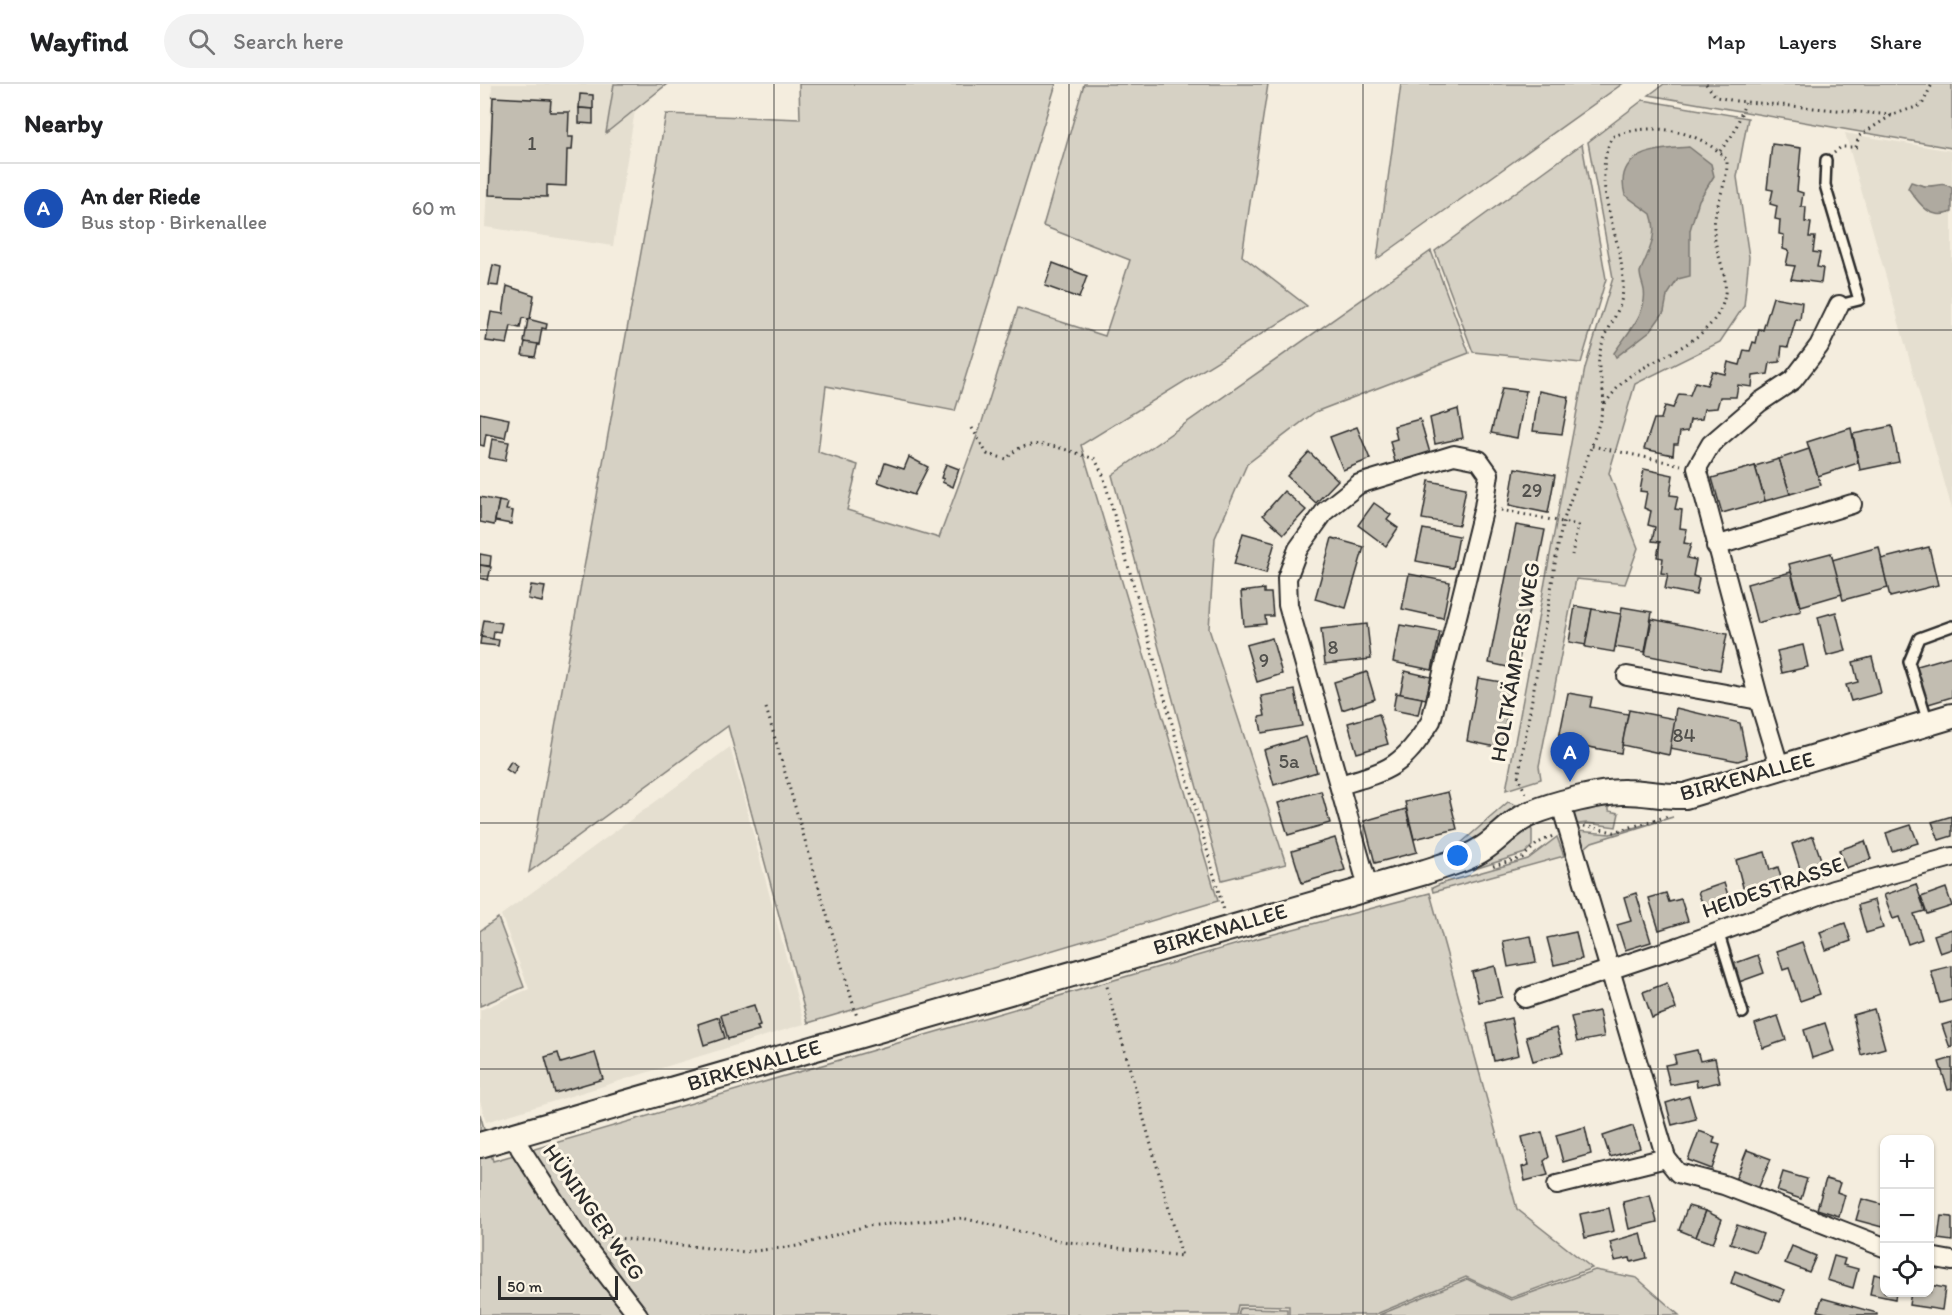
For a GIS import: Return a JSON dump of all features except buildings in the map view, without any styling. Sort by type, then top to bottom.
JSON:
[{"type":"street","points":[[1780,769],[1716,546],[1697,468],[1711,444],[1760,402],[1793,380],[1819,346],[1839,305]]},
{"type":"street","points":[[1340,785],[1395,766],[1416,744],[1431,721],[1484,507],[1488,474],[1479,460],[1454,454],[1359,484],[1325,511],[1298,549],[1287,578],[1288,606],[1368,886]]},
{"type":"street","points":[[1716,546],[1852,504]]},
{"type":"street","points":[[1627,676],[1759,700]]},
{"type":"street","name":"BIRKENALLEE","points":[[480,1145],[1468,858],[1486,847],[1509,826],[1532,813],[1604,793],[1626,792],[1664,797],[1685,796],[1952,716]]},
{"type":"street","points":[[1561,805],[1666,1158],[1678,1173],[1724,1185],[1880,1245]]},
{"type":"street","name":"HEIDESTRASSE","points":[[1525,998],[1833,890],[1952,857]]},
{"type":"street","name":"HÜNINGER WEG","points":[[515,1135],[520,1148],[575,1233],[638,1315]]},
{"type":"street","points":[[1557,1185],[1666,1158]]},
{"type":"street","points":[[1934,1258],[1952,1261]]},
{"type":"lane","points":[[1826,160],[1825,186],[1859,300],[1839,305]]},
{"type":"lane","points":[[1928,722],[1909,662],[1919,638],[1952,626]]},
{"type":"lane","points":[[1718,931],[1743,1013]]},
{"type":"path","points":[[1706,84],[1716,97],[1745,103],[1892,115]]},
{"type":"path","points":[[1826,160],[1841,147],[1857,145],[1858,136],[1892,115],[1922,105],[1932,84]]},
{"type":"path","points":[[1720,151],[1734,133],[1745,103]]},
{"type":"path","name":"HOLTKÄMPERS WEG","points":[[1539,843],[1532,813],[1518,778],[1563,522],[1592,446],[1603,406],[1604,393],[1599,372],[1599,357],[1623,289],[1616,239],[1607,206],[1603,175],[1604,153],[1612,137],[1628,130],[1651,129],[1677,132],[1708,143],[1720,151],[1727,160],[1728,170],[1714,225],[1714,239],[1725,287],[1721,307],[1710,325],[1697,336],[1628,377],[1603,406]]},
{"type":"path","points":[[972,428],[987,454],[1007,459],[1012,452],[1039,443],[1095,459],[1103,475],[1228,928]]},
{"type":"path","points":[[1592,446],[1697,468]]},
{"type":"path","points":[[1484,507],[1563,522]]},
{"type":"path","name":"HOLTKÄMPERS WEG","points":[[1563,522],[1578,525],[1572,555]]},
{"type":"path","points":[[765,708],[862,1033]]},
{"type":"path","points":[[575,1233],[745,1252],[798,1246],[866,1226],[962,1218],[1061,1241],[1182,1256],[1100,964]]},
{"type":"shaded area","points":[[492,84],[614,84],[606,132],[635,110],[613,246],[485,227]]},
{"type":"shaded area","points":[[614,84],[667,84],[606,133]]},
{"type":"shaded area","points":[[799,84],[1056,84],[955,411],[826,386],[818,452],[858,465],[847,510],[939,538],[982,422],[1018,308],[1105,336],[1130,260],[1043,226],[1084,84],[1268,84],[1242,256],[1307,306],[1081,445],[1218,901],[808,1023],[728,726],[529,872],[666,114],[800,119]]},
{"type":"shaded area","points":[[1401,84],[1622,84],[1377,259]]},
{"type":"shaded area","points":[[1664,84],[1952,84],[1952,148],[1649,95]]},
{"type":"shaded area","points":[[1643,100],[1748,118],[1737,177],[1749,257],[1744,306],[1720,342],[1635,384],[1609,473],[1638,548],[1625,584],[1576,579],[1539,766],[1541,779],[1506,790],[1585,368],[1613,278],[1588,142]]},
{"type":"shaded area","points":[[1845,133],[1952,151],[1952,509]]},
{"type":"shaded area","points":[[1582,144],[1606,279],[1581,363],[1473,352],[1435,251]]},
{"type":"shaded area","points":[[1689,147],[1711,164],[1714,176],[1699,200],[1690,230],[1690,276],[1678,279],[1667,296],[1664,312],[1651,330],[1616,357],[1614,353],[1635,324],[1643,307],[1644,290],[1640,272],[1652,244],[1654,229],[1651,214],[1625,195],[1623,180],[1626,169],[1632,161],[1652,151]]},
{"type":"shaded area","points":[[1911,182],[1924,186],[1945,185],[1952,188],[1952,212],[1938,214],[1927,210],[1908,188]]},
{"type":"shaded area","points":[[1431,251],[1469,353],[1315,412],[1247,464],[1215,538],[1209,629],[1286,864],[1222,880],[1112,475]]},
{"type":"shaded area","points":[[730,747],[804,1024],[486,1122],[480,1101],[480,1010],[529,989],[501,915]]},
{"type":"shaded area","points":[[1508,802],[1519,806],[1477,842],[1452,851]]},
{"type":"shaded area","points":[[1597,806],[1609,807],[1609,811],[1619,813],[1616,827],[1587,823],[1571,825],[1572,815],[1580,809]]},
{"type":"shaded area","points":[[1673,817],[1592,842],[1580,852],[1578,831],[1610,834]]},
{"type":"shaded area","points":[[1527,826],[1532,830],[1532,846],[1525,853],[1437,881]]},
{"type":"shaded area","points":[[1557,837],[1564,856],[1433,892],[1432,888],[1443,883],[1528,859]]},
{"type":"shaded area","points":[[1430,893],[1517,1209],[1592,1268],[1511,1298],[1466,1277],[1374,1315],[1289,1315],[1289,1306],[1238,1305],[1236,1315],[480,1315],[480,1114],[493,1161],[1248,941]]},
{"type":"shaded area","points":[[498,918],[524,987],[480,1006],[480,931]]},
{"type":"shaded area","points":[[1595,1270],[1637,1278],[1679,1315],[1379,1315],[1467,1279],[1511,1300]]},
{"type":"shaded area","points":[[1240,1308],[1287,1309],[1287,1315],[1238,1315]]},
{"type":"place","name":"An der Riede","points":[[1570,782]]}]
